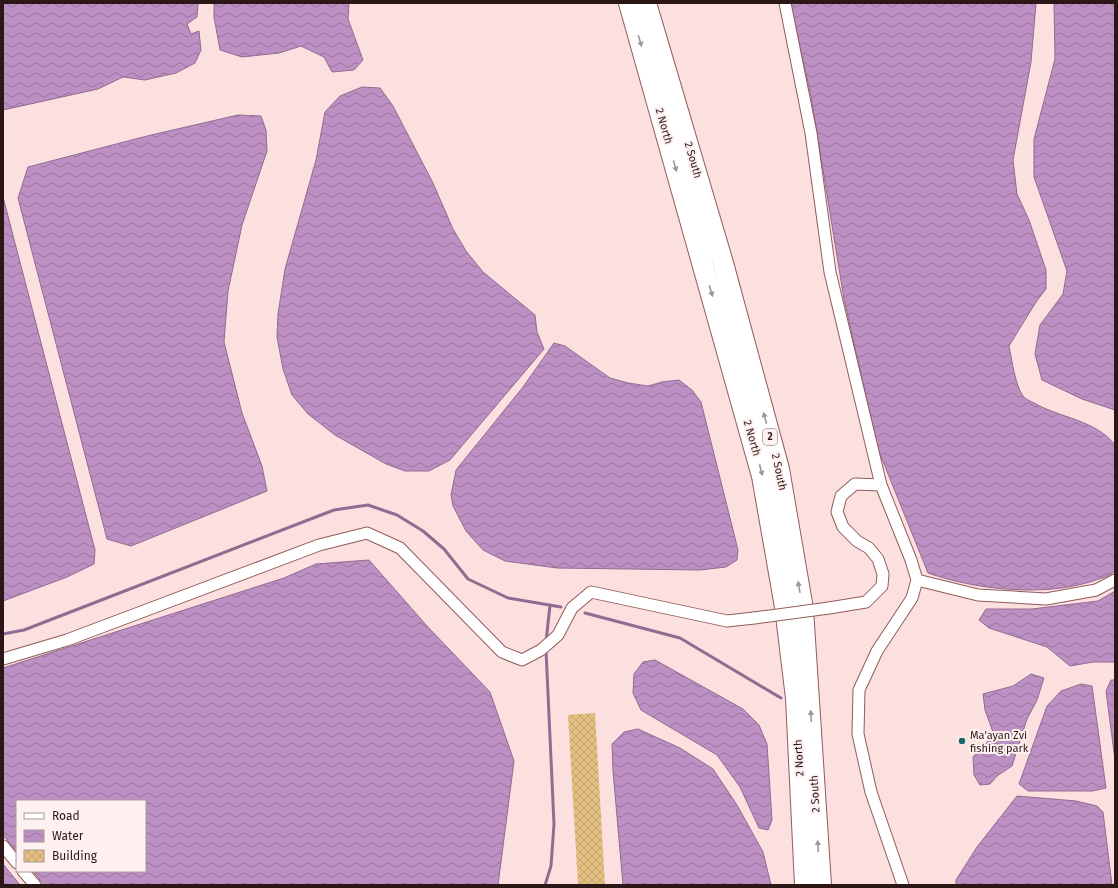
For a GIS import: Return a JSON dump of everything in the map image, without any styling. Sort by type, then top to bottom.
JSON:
[{"type":"highway","name":"2 North","points":[[629,3],[762,476],[785,607],[796,698],[805,885]]},
{"type":"highway","name":"2 South","points":[[646,3],[723,263],[779,469],[803,609],[821,885]]},
{"type":"street","points":[[785,3],[811,133],[830,272],[882,485],[912,560],[917,580],[912,598],[877,651],[859,690],[858,734],[871,792],[903,885]]},
{"type":"street","points":[[3,659],[67,640],[319,545],[367,534],[400,548],[502,652],[522,660],[541,650],[558,635],[572,608],[591,592],[727,621],[866,602],[882,586],[883,574],[878,559],[870,548],[857,541],[843,527],[836,512],[841,496],[855,484],[882,485]]},
{"type":"street","points":[[917,580],[978,595],[1046,599],[1096,590],[1115,580]]},
{"type":"street","points":[[3,846],[16,862]]},
{"type":"street","points":[[24,872],[35,885]]},
{"type":"water","points":[[3,3],[198,3],[197,17],[187,24],[191,34],[199,31],[201,50],[195,63],[176,73],[145,80],[123,77],[98,89],[3,110]]},
{"type":"water","points":[[214,3],[349,3],[348,19],[363,60],[354,70],[332,72],[324,57],[301,46],[279,53],[242,57],[220,50],[214,17]]},
{"type":"water","points":[[790,3],[1036,3],[1031,62],[1013,160],[1017,194],[1029,220],[1046,270],[1046,289],[1036,302],[1009,346],[1016,379],[1020,391],[1024,397],[1044,408],[1077,420],[1098,430],[1115,445],[1115,571],[1110,575],[1074,586],[1032,590],[968,584],[928,573],[878,449],[844,299],[811,96]]},
{"type":"water","points":[[1054,3],[1115,3],[1115,410],[1082,399],[1042,380],[1035,354],[1040,325],[1063,294],[1067,271],[1034,177],[1034,139],[1055,59]]},
{"type":"water","points":[[362,87],[380,88],[393,106],[433,183],[453,229],[466,251],[483,272],[535,315],[537,332],[544,349],[450,460],[429,471],[405,471],[386,464],[335,435],[308,414],[292,395],[283,369],[277,337],[278,314],[285,269],[316,160],[325,112],[340,96]]},
{"type":"water","points":[[238,115],[261,116],[266,130],[267,151],[242,225],[228,291],[224,342],[242,413],[262,466],[267,491],[131,546],[107,539],[18,198],[28,167],[147,136]]},
{"type":"water","points":[[3,197],[95,550],[94,564],[67,577],[3,601]]},
{"type":"water","points":[[554,343],[565,346],[610,378],[648,386],[662,382],[679,380],[692,390],[701,402],[738,550],[737,560],[726,567],[700,570],[557,568],[505,561],[483,550],[466,531],[453,506],[451,495],[456,470],[523,387]]},
{"type":"water","points":[[369,560],[427,626],[490,692],[514,761],[498,885],[44,885],[34,872],[146,872],[146,800],[16,800],[16,851],[3,835],[3,668],[284,578],[316,564]]},
{"type":"water","points":[[1115,591],[1115,662],[1093,662],[1070,666],[1047,647],[989,628],[979,620],[986,609],[1032,609],[1098,601]]},
{"type":"water","points":[[655,660],[743,709],[759,725],[767,744],[772,820],[768,830],[759,828],[740,787],[717,755],[641,710],[633,693],[634,674],[643,662]]},
{"type":"water","points":[[1031,674],[1044,678],[1037,700],[1027,719],[1012,766],[997,776],[990,784],[980,785],[974,775],[973,757],[994,735],[985,710],[983,694],[1013,686]]},
{"type":"water","points":[[1111,680],[1115,680],[1115,760],[1106,691]]},
{"type":"water","points":[[1081,684],[1092,686],[1106,788],[1092,791],[1028,791],[1019,784],[1047,706],[1061,691]]},
{"type":"water","points":[[638,729],[680,748],[713,769],[737,805],[763,852],[771,885],[623,885],[612,744],[624,732]]},
{"type":"water","points":[[1017,796],[1076,801],[1097,806],[1103,812],[1112,885],[956,885],[956,880],[977,847]]},
{"type":"water","points":[[3,864],[20,885],[3,885]]},
{"type":"building","points":[[595,713],[605,885],[578,885],[568,715]]},
{"type":"waterway","points":[[3,634],[24,630],[334,510],[368,505],[397,515],[423,531],[444,549],[468,579],[508,598],[561,607]]},
{"type":"waterway","points":[[546,642],[550,605]]},
{"type":"waterway","points":[[585,613],[680,638],[781,698]]},
{"type":"waterway","points":[[545,885],[551,866],[554,824],[546,650]]},
{"type":"place","name":"Ma'ayan Zvi fishing park","points":[[962,741]]}]
